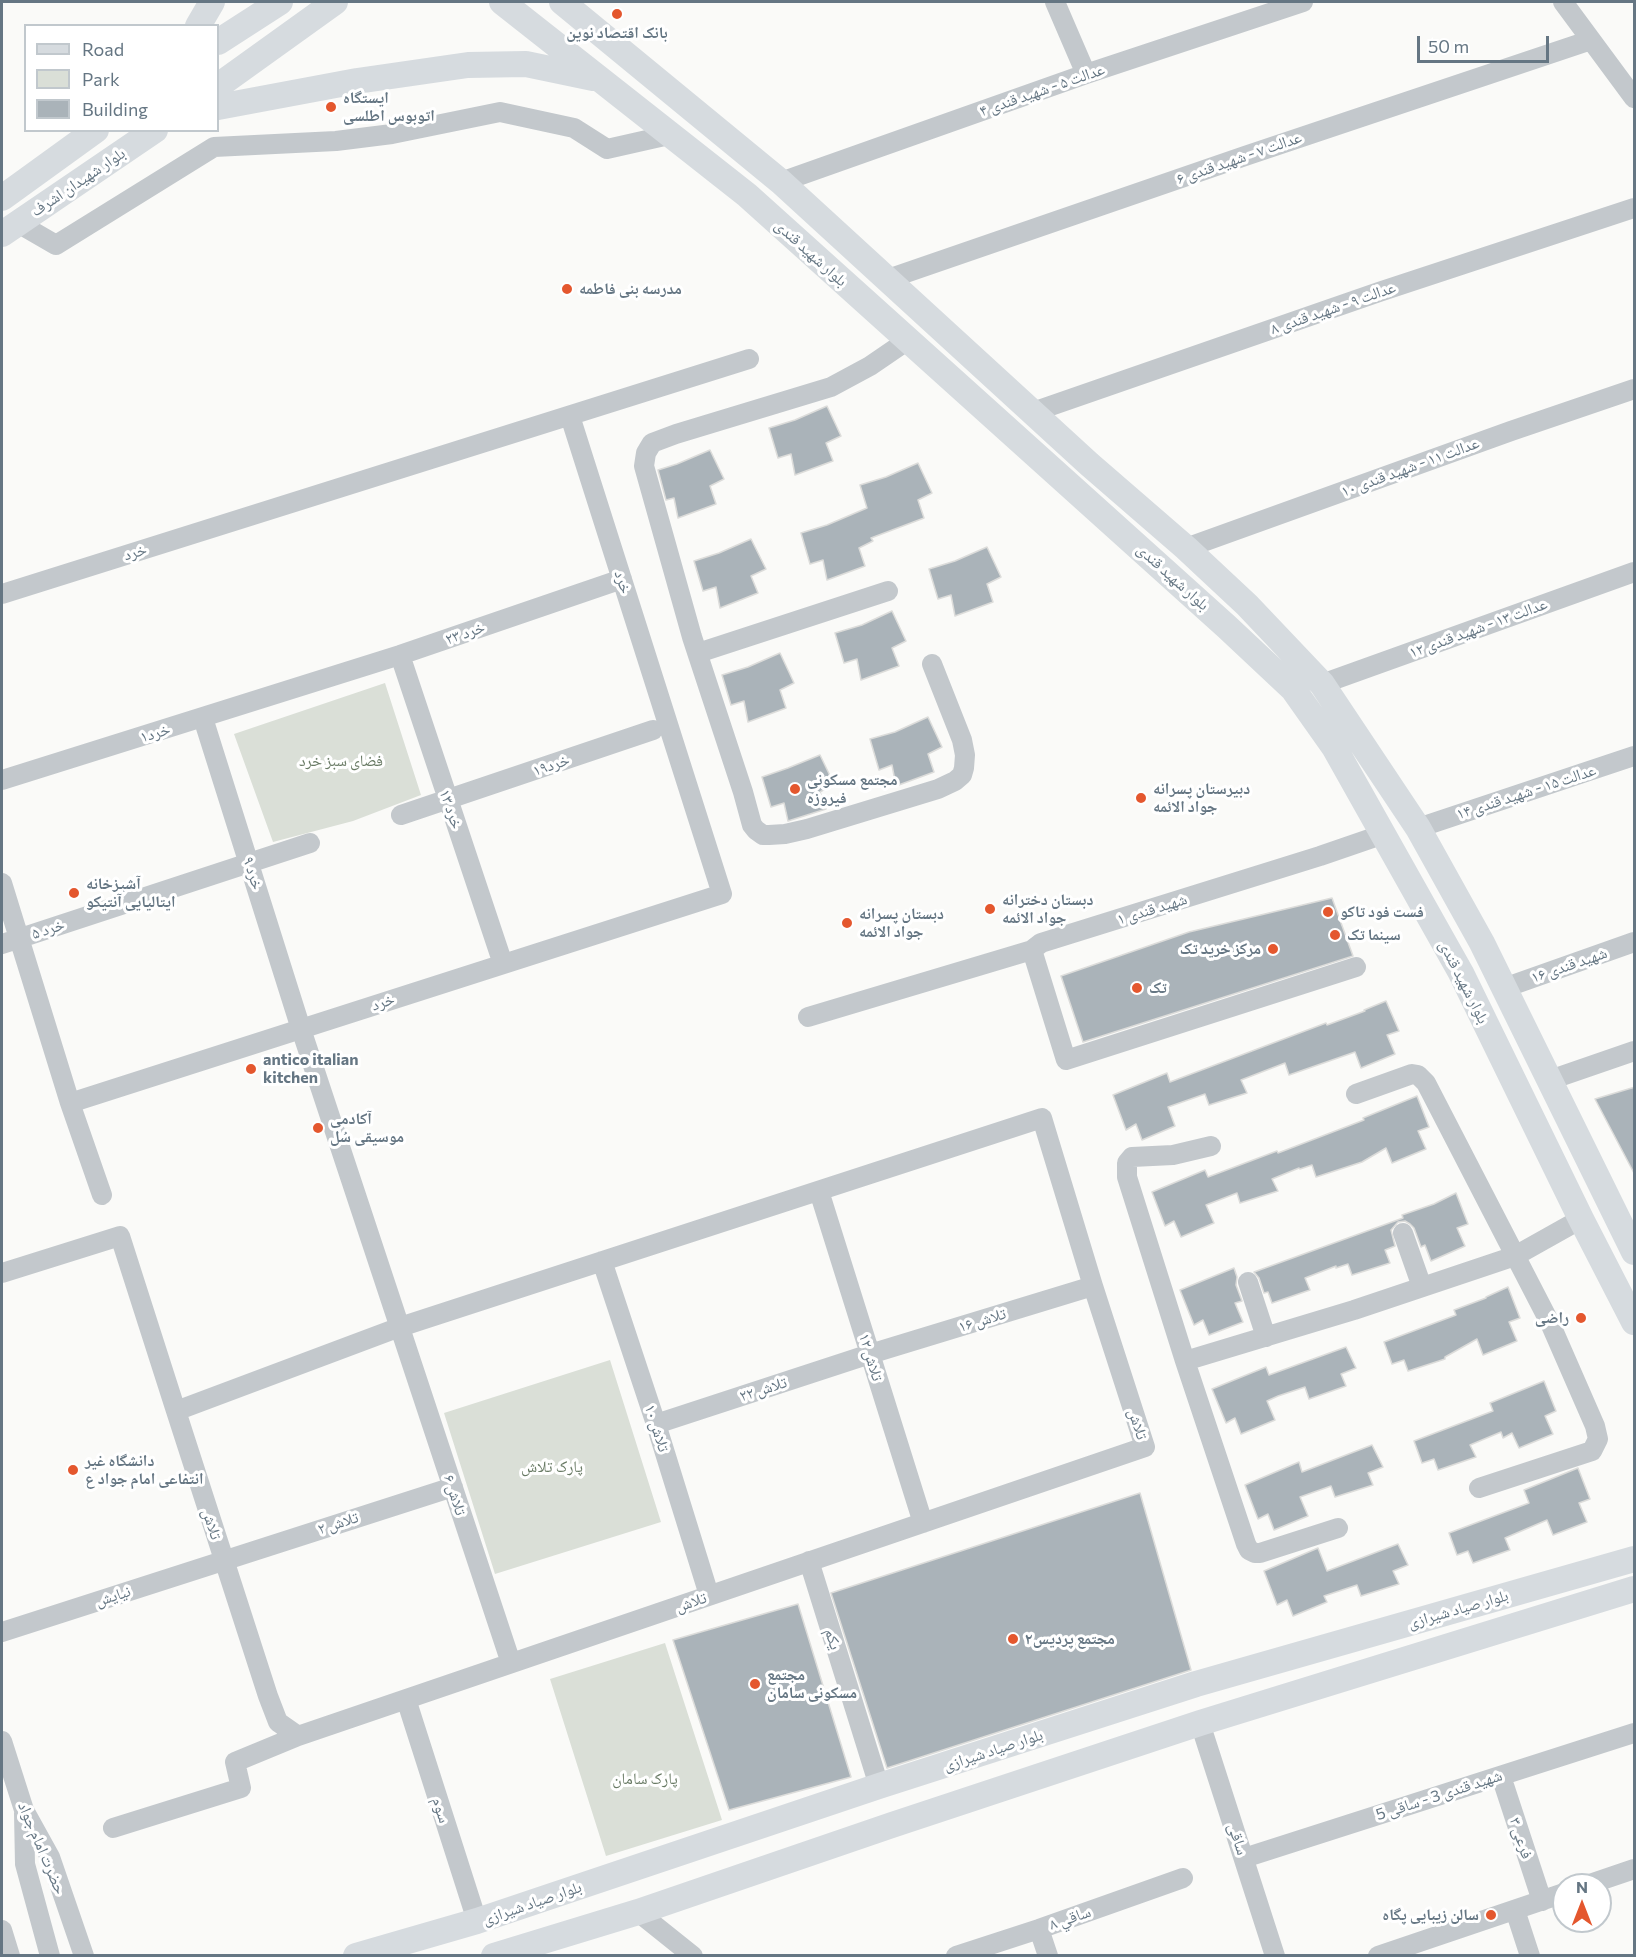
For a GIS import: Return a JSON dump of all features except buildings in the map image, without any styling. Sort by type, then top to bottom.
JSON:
[{"type":"main road","points":[[199,24],[212,2]]},
{"type":"main road","points":[[219,41],[280,2]]},
{"type":"main road","points":[[219,85],[335,2]]},
{"type":"main road","name":"بلوار شهید قندی","points":[[502,2],[747,195],[1077,491],[1293,689],[1334,747],[1461,973],[1581,1219],[1635,1322]]},
{"type":"main road","name":"بلوار شهید قندی","points":[[562,2],[781,182],[1089,464],[1186,548],[1247,605],[1322,684],[1418,828],[1482,943],[1633,1248]]},
{"type":"main road","points":[[219,107],[357,81],[468,65],[526,64],[598,79]]},
{"type":"main road","name":"بلوار شهیدان اشرف","points":[[2,198],[93,132]]},
{"type":"main road","name":"بلوار شهیدان اشرف","points":[[10,228],[152,132]]},
{"type":"main road","points":[[1077,491],[1091,486],[1094,470],[1089,464]]},
{"type":"main road","points":[[1114,525],[1112,517],[1114,509],[1127,502],[1135,503]]},
{"type":"main road","name":"بلوار صیاد شیرازی","points":[[356,1956],[477,1921],[879,1786],[1214,1679],[1635,1559]]},
{"type":"main road","name":"بلوار صیاد شیرازی","points":[[494,1956],[638,1912],[1200,1723],[1635,1589]]},
{"type":"street","points":[[1055,2],[1086,74]]},
{"type":"street","name":"عدالت ۵ - شهید قندی ۴","points":[[781,182],[1086,74],[1304,2]]},
{"type":"street","points":[[1563,2],[1635,98]]},
{"type":"street","name":"عدالت ۷ - شهید قندی ۶","points":[[888,279],[1591,40]]},
{"type":"street","points":[[10,228],[57,245],[214,147],[336,141],[392,134],[500,112],[574,128],[607,149],[669,135]]},
{"type":"street","name":"عدالت ۹ - شهید قندی ۸","points":[[1033,412],[1379,292],[1635,208]]},
{"type":"street","points":[[908,340],[870,366],[831,387],[652,443],[646,453],[644,466],[698,654],[752,825],[763,835],[785,834],[818,826],[938,789],[962,775],[965,755],[962,740],[932,664]]},
{"type":"street","points":[[570,416],[749,359]]},
{"type":"street","name":"عدالت ۱۱ - شهید قندی ۱۰","points":[[1186,548],[1511,431],[1635,389]]},
{"type":"street","name":"خرد","points":[[2,594],[570,416],[722,894],[70,1102]]},
{"type":"street","name":"عدالت ۱۳ - شهید قندی ۱۲","points":[[1322,684],[1635,572]]},
{"type":"street","name":"خرد ۲۳","points":[[307,684],[400,655],[622,579]]},
{"type":"street","points":[[698,654],[888,591]]},
{"type":"street","name":"خرد ۱۳","points":[[400,655],[503,964]]},
{"type":"street","name":"خرد۱","points":[[2,780],[307,684]]},
{"type":"street","name":"خرد ۹","points":[[203,718],[302,1029]]},
{"type":"street","name":"خرد۱۹","points":[[402,815],[653,730]]},
{"type":"street","name":"عدالت ۱۵ - شهید قندی ۱۴","points":[[1418,828],[1635,756]]},
{"type":"street","name":"شهيد قندی ۱","points":[[808,1017],[1032,950],[1041,943],[1309,860],[1384,834]]},
{"type":"street","name":"خرد ۵","points":[[10,941],[310,843]]},
{"type":"street","points":[[2,884],[10,941],[102,1195]]},
{"type":"street","name":"شهید قندی ۱۶","points":[[1504,988],[1635,942]]},
{"type":"street","points":[[1032,950],[1066,1060],[1356,967]]},
{"type":"street","points":[[302,1029],[400,1327]]},
{"type":"street","points":[[1550,1080],[1635,1051]]},
{"type":"street","points":[[1356,1094],[1412,1074],[1418,1075],[1426,1083],[1550,1323],[1591,1413],[1598,1439],[1592,1451],[1479,1488]]},
{"type":"street","name":"تلاش","points":[[2,1273],[120,1236],[176,1411],[268,1696],[278,1722],[298,1736],[1145,1447],[1042,1118],[400,1327],[176,1411]]},
{"type":"street","points":[[1211,1146],[1173,1155],[1132,1156],[1127,1163],[1127,1176],[1185,1361],[1249,1550],[1260,1553],[1338,1528]]},
{"type":"street","name":"تلاش ۱۲","points":[[819,1191],[924,1523]]},
{"type":"street","points":[[1185,1361],[1354,1310],[1515,1256],[1581,1219]]},
{"type":"street","points":[[1403,1233],[1422,1287]]},
{"type":"street","name":"تلاش ۱۰","points":[[602,1261],[709,1595]]},
{"type":"street","points":[[1248,1282],[1266,1336]]},
{"type":"street","name":"تلاش ۱۶","points":[[870,1354],[1093,1286]]},
{"type":"street","name":"تلاش ۶","points":[[400,1327],[511,1663]]},
{"type":"street","name":"تلاش ۲۲","points":[[656,1424],[870,1354]]},
{"type":"street","name":"تلاش ۲","points":[[224,1559],[453,1487]]},
{"type":"street","name":"نیایش","points":[[2,1632],[224,1559]]},
{"type":"street","name":"یکم","points":[[809,1561],[879,1786]]},
{"type":"street","name":"سوم","points":[[406,1699],[477,1921]]},
{"type":"street","name":"ساقی","points":[[1200,1723],[1275,1956]]},
{"type":"street","name":"شهید قندی 3 - ساقی 5","points":[[1244,1858],[1635,1733]]},
{"type":"street","points":[[113,1828],[241,1788],[235,1761],[298,1736]]},
{"type":"street","name":"حضرت امام جواد","points":[[2,1741],[24,1810],[50,1857],[84,1956]]},
{"type":"street","name":"فرعی ۳","points":[[1501,1776],[1542,1901]]},
{"type":"street","points":[[24,1810],[25,1864],[50,1956]]},
{"type":"street","points":[[1612,1877],[1635,1869]]},
{"type":"street","name":"ساقي ۸","points":[[956,1956],[1184,1878]]},
{"type":"street","points":[[1378,1956],[1552,1897]]},
{"type":"street","points":[[1515,1910],[1530,1956]]},
{"type":"street","points":[[638,1912],[693,1956]]},
{"type":"street","points":[[2,1929],[10,1956]]},
{"type":"street","points":[[1039,1929],[1048,1956]]},
{"type":"green space","name":"فضای سبز خرد","points":[[385,683],[421,795],[353,821],[273,842],[234,734]]},
{"type":"green space","name":"پارک تلاش","points":[[610,1360],[661,1522],[495,1574],[444,1413]]},
{"type":"green space","name":"پارک سامان","points":[[665,1643],[722,1820],[606,1856],[550,1679]]},
{"type":"place","name":"بانک اقتصاد نوین","points":[[617,14]]},
{"type":"place","name":"ایستگاه اتوبوس اطلسی","points":[[331,107]]},
{"type":"place","name":"مدرسه بنی فاطمه","points":[[567,289]]},
{"type":"place","name":"مجتمع مسکونی فیروزه","points":[[795,789]]},
{"type":"place","name":"دبیرستان پسرانه جواد الائمه","points":[[1141,798]]},
{"type":"place","name":"آشپزخانه ایتالیایی آنتیکو","points":[[74,893]]},
{"type":"place","name":"دبستان دخترانه جواد الائمه","points":[[990,909]]},
{"type":"place","name":"فست فود تاکو","points":[[1328,912]]},
{"type":"place","name":"دبستان پسرانه جواد الائمه","points":[[847,923]]},
{"type":"place","name":"سینما تک","points":[[1335,935]]},
{"type":"place","name":"مرکز خرید تک","points":[[1273,949]]},
{"type":"place","name":"تک","points":[[1137,988]]},
{"type":"place","name":"antico italian kitchen","points":[[251,1069]]},
{"type":"place","name":"آکادمی موسیقی سُل","points":[[318,1128]]},
{"type":"place","name":"راضی","points":[[1581,1318]]},
{"type":"place","name":"دانشگاه غیر انتفاعی امام جواد ع","points":[[73,1470]]},
{"type":"place","name":"مجتمع پردیس۲","points":[[1013,1639]]},
{"type":"place","name":"مجتمع مسکونی سامان","points":[[755,1684]]},
{"type":"place","name":"سالن زیبایی پگاه","points":[[1491,1915]]}]
